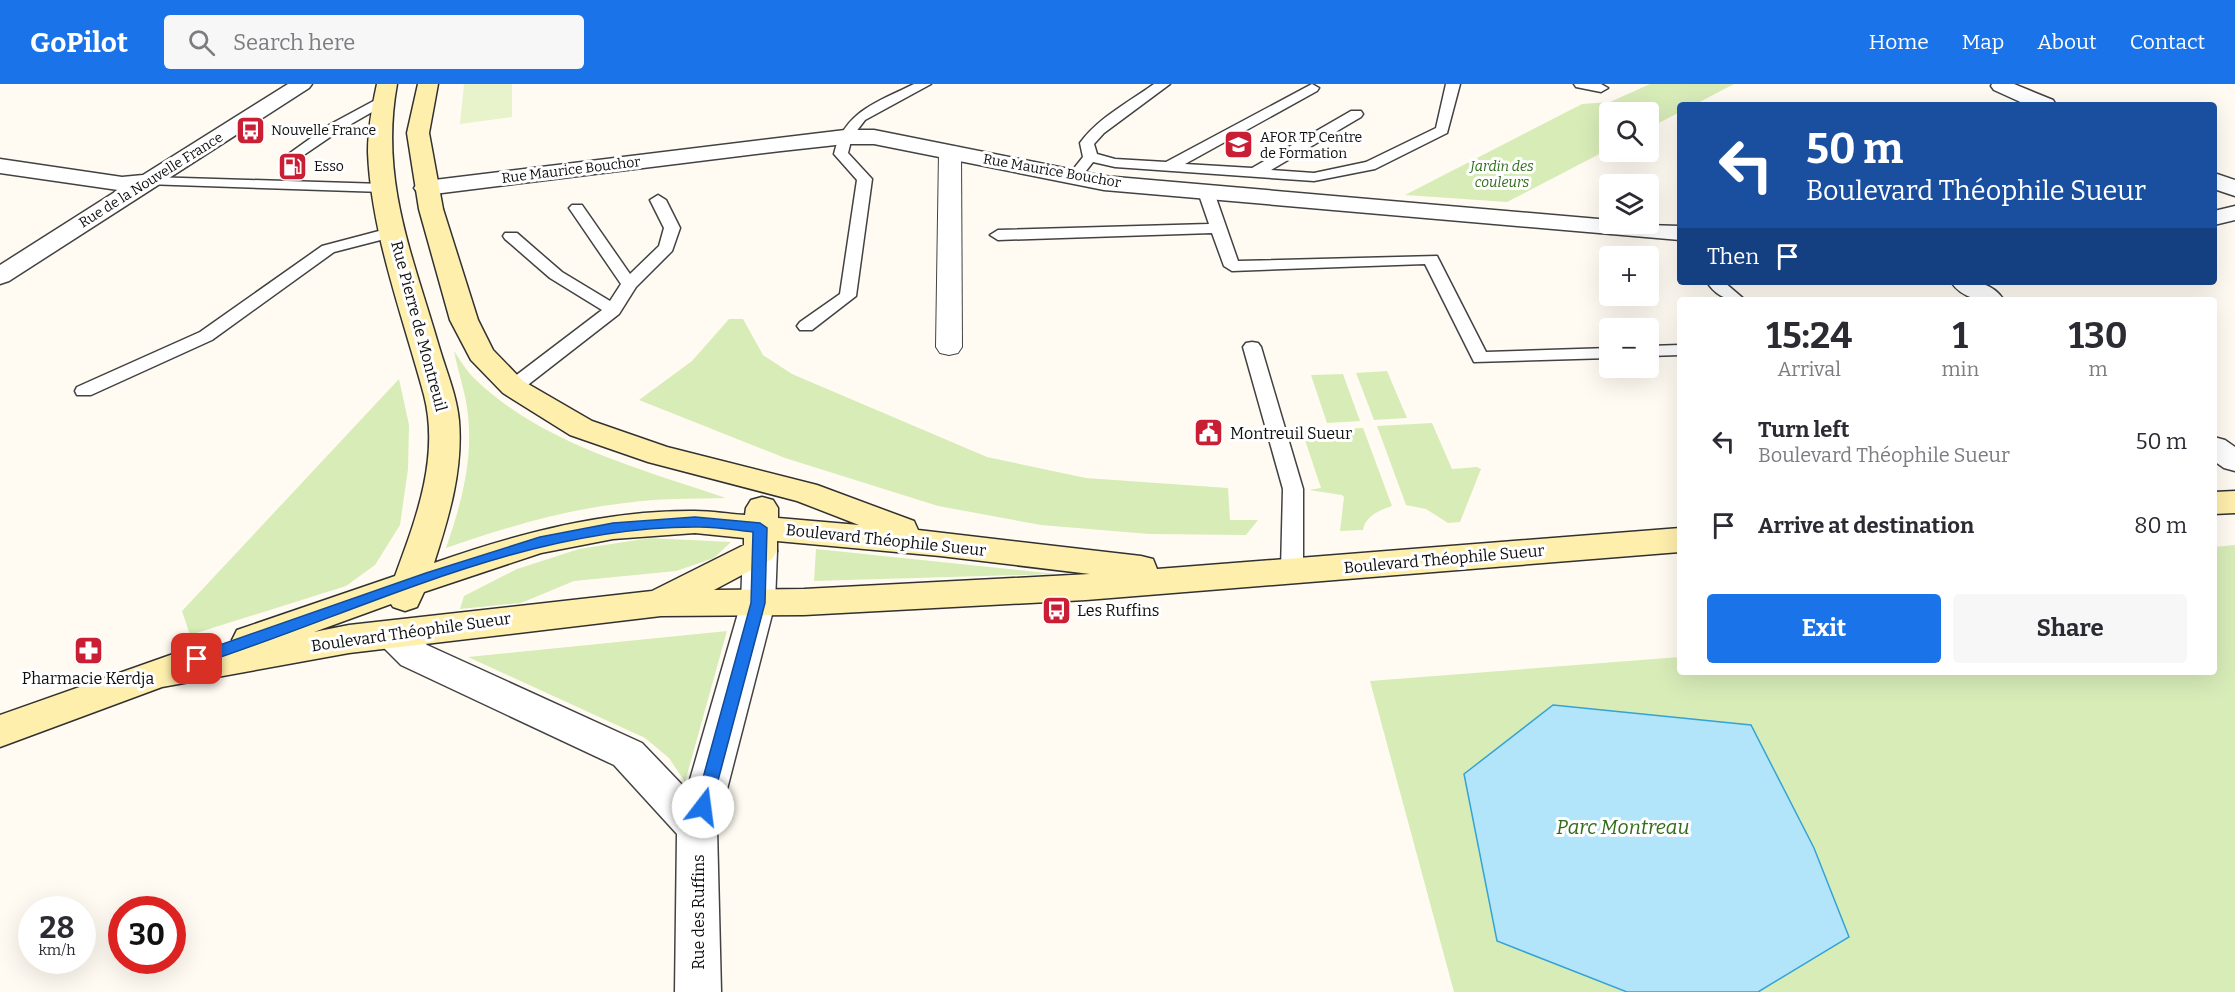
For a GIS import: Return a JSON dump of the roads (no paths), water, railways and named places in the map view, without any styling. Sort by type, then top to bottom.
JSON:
[{"type":"main road","points":[[428,84],[418,133],[426,188],[464,321],[481,354],[513,387],[581,428],[659,455],[806,493],[940,544]]},
{"type":"main road","name":"Rue Pierre de Montreuil","points":[[384,92],[378,134],[383,188],[444,421],[442,479],[394,634]]},
{"type":"main road","points":[[661,603],[760,539],[763,482]]},
{"type":"main road","points":[[2217,503],[2235,502]]},
{"type":"main road","name":"Boulevard Théophile Sueur","points":[[0,731],[410,584],[540,542],[613,528],[695,522],[760,539],[940,544],[1208,576]]},
{"type":"main road","name":"Boulevard Théophile Sueur","points":[[155,674],[312,645],[537,615],[661,603],[758,603],[1075,587],[1677,540]]},
{"type":"street","name":"Rue de la Nouvelle France","points":[[0,276],[302,84]]},
{"type":"street","points":[[1997,89],[2036,102]]},
{"type":"street","name":"Rue Maurice Bouchor","points":[[426,188],[845,137],[874,137],[1104,183],[1677,233]]},
{"type":"street","points":[[949,347],[950,152]]},
{"type":"street","points":[[0,166],[122,184],[150,181]]},
{"type":"street","points":[[2217,181],[2235,189]]},
{"type":"street","points":[[2217,217],[2235,213]]},
{"type":"street","points":[[1969,285],[1987,297]]},
{"type":"street","points":[[2217,449],[2235,461]]},
{"type":"street","name":"Rue des Ruffins","points":[[698,992],[697,828],[758,603],[760,539]]},
{"type":"street","points":[[394,634],[414,655],[628,754],[697,828]]},
{"type":"lane","points":[[806,326],[848,296],[865,179],[841,154],[845,137],[860,117],[924,84]]},
{"type":"lane","points":[[1090,157],[1087,143],[1099,130],[1163,84]]},
{"type":"lane","points":[[1090,157],[1115,163],[1314,177],[1370,166],[1442,130],[1453,84]]},
{"type":"lane","points":[[1581,84],[1601,88]]},
{"type":"lane","points":[[1168,167],[1312,87]]},
{"type":"lane","points":[[290,158],[384,92]]},
{"type":"lane","points":[[1254,173],[1356,114]]},
{"type":"lane","points":[[1074,177],[1090,157]]},
{"type":"lane","points":[[253,185],[270,173]]},
{"type":"lane","points":[[150,181],[383,188]]},
{"type":"lane","points":[[1206,192],[1232,266],[1431,258],[1480,358],[1599,353]]},
{"type":"lane","points":[[513,387],[613,310],[629,284],[666,248],[672,228],[658,200]]},
{"type":"lane","points":[[578,208],[629,284]]},
{"type":"lane","points":[[998,235],[1218,228]]},
{"type":"lane","points":[[84,391],[206,336],[328,249],[394,232]]},
{"type":"lane","points":[[511,237],[556,275],[613,310]]},
{"type":"lane","points":[[1717,285],[1733,297]]},
{"type":"lane","points":[[1252,347],[1293,489],[1292,571]]},
{"type":"lane","points":[[1659,351],[1677,350]]},
{"type":"water","points":[[1553,705],[1751,725],[1814,848],[1849,937],[1758,992],[1627,992],[1497,941],[1464,774]]},
{"type":"place","name":"Nouvelle France","points":[[250,130]]},
{"type":"place","name":"AFOR TP Centre de Formation","points":[[1239,145]]},
{"type":"place","name":"Esso","points":[[293,166]]},
{"type":"place","name":"Montreuil Sueur","points":[[1209,433]]},
{"type":"place","name":"Les Ruffins","points":[[1056,610]]},
{"type":"place","name":"Pharmacie Kerdja","points":[[88,650]]},
{"type":"park label","name":"Jardin des couleurs","points":[[1502,174]]},
{"type":"park label","name":"Parc Montreau","points":[[1623,827]]}]
